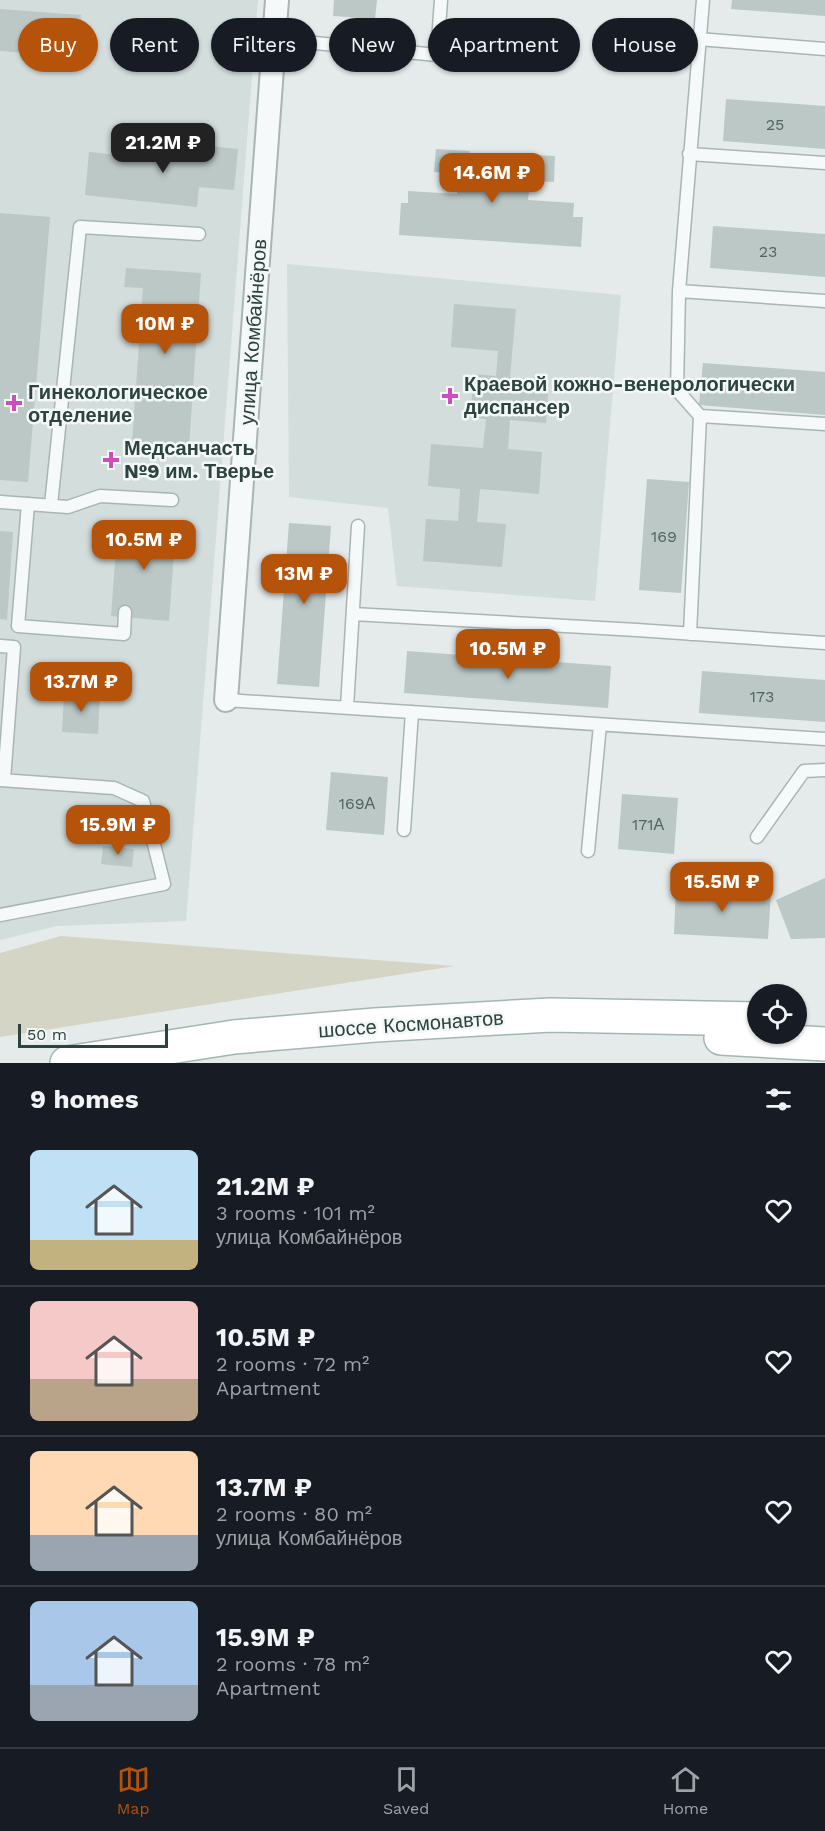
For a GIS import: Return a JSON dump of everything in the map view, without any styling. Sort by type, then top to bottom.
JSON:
[{"type":"main road","name":"шоссе Космонавтов","points":[[67,1063],[234,1037],[375,1025],[550,1015],[747,1019]]},
{"type":"main road","points":[[807,1021],[825,1022]]},
{"type":"main road","name":"шоссе Космонавтов","points":[[210,1063],[379,1047],[549,1038],[714,1038],[825,1044]]},
{"type":"street","name":"улица Комбайнёров","points":[[276,18],[277,0]]},
{"type":"street","name":"улица Комбайнёров","points":[[226,700],[272,72]]},
{"type":"lane","points":[[317,43],[437,55],[441,0]]},
{"type":"lane","points":[[703,0],[698,39],[825,49]]},
{"type":"lane","points":[[690,634],[700,416],[677,390],[679,291],[695,72]]},
{"type":"lane","points":[[689,154],[825,164]]},
{"type":"lane","points":[[51,505],[80,227],[199,234]]},
{"type":"lane","points":[[679,291],[825,301]]},
{"type":"lane","points":[[700,416],[825,424]]},
{"type":"lane","points":[[0,501],[68,507],[100,496],[172,500]]},
{"type":"lane","points":[[28,504],[18,626],[124,634],[125,612]]},
{"type":"lane","points":[[346,707],[358,526]]},
{"type":"lane","points":[[353,614],[825,644]]},
{"type":"lane","points":[[0,646],[14,647],[2,780],[114,788],[143,801],[164,884],[0,915]]},
{"type":"lane","points":[[226,700],[825,739]]},
{"type":"lane","points":[[404,830],[412,712]]},
{"type":"lane","points":[[588,850],[600,725]]},
{"type":"lane","points":[[756,837],[804,771],[825,770]]},
{"type":"shaded area","name":"Медсанчасть №9 им. Тверье","points":[[0,0],[258,0],[257,18],[211,18],[211,72],[252,72],[186,921],[57,926],[0,940]]},
{"type":"shaded area","name":"Краевой кожно-венерологически диспансер","points":[[287,264],[621,295],[595,601],[397,586],[388,508],[289,497]]},
{"type":"green space","points":[[61,936],[455,966],[0,1037],[0,953]]},
{"type":"building","points":[[334,0],[377,0],[375,18],[333,16]]},
{"type":"building","points":[[732,0],[825,0],[825,16],[731,9]]},
{"type":"building","points":[[0,9],[81,15],[81,18],[18,18],[18,52],[0,51]]},
{"type":"building","points":[[726,99],[825,106],[825,149],[723,141]]},
{"type":"building","points":[[160,141],[238,149],[234,190],[199,187],[197,207],[85,195],[89,152],[158,159]]},
{"type":"building","points":[[436,149],[470,151],[469,160],[515,163],[517,154],[555,156],[554,182],[530,181],[528,200],[574,203],[573,217],[583,217],[581,247],[399,235],[401,203],[408,203],[408,191],[457,194],[458,174],[434,172]]},
{"type":"building","points":[[0,213],[50,217],[28,482],[0,480]]},
{"type":"building","points":[[713,226],[825,234],[825,277],[710,268]]},
{"type":"building","points":[[126,268],[201,273],[189,447],[132,443],[143,288],[124,287]]},
{"type":"building","points":[[454,304],[516,309],[510,377],[549,381],[546,423],[510,420],[508,449],[542,452],[539,494],[480,489],[477,522],[506,524],[502,567],[423,561],[426,519],[458,521],[460,489],[428,486],[431,444],[483,448],[486,419],[470,417],[474,374],[496,376],[498,351],[451,347]]},
{"type":"building","points":[[703,363],[825,372],[825,415],[699,405]]},
{"type":"building","points":[[647,479],[689,482],[681,593],[639,590]]},
{"type":"building","points":[[118,522],[176,526],[169,621],[111,616]]},
{"type":"building","points":[[289,523],[331,526],[319,687],[277,684]]},
{"type":"building","points":[[0,531],[13,532],[7,620],[0,619]]},
{"type":"building","points":[[407,651],[611,666],[608,708],[404,693]]},
{"type":"building","points":[[702,671],[825,680],[825,722],[699,713]]},
{"type":"building","points":[[64,693],[100,695],[98,734],[62,732]]},
{"type":"building","points":[[331,772],[388,777],[384,835],[326,830]]},
{"type":"building","points":[[622,794],[678,798],[674,854],[618,849]]},
{"type":"building","points":[[103,846],[134,849],[132,867],[101,864]]},
{"type":"building","points":[[825,878],[825,938],[791,939],[776,900]]},
{"type":"building","points":[[676,888],[771,893],[768,939],[674,934]]},
{"type":"place","name":"Краевой кожно-венерологически диспансер","points":[[450,396]]},
{"type":"place","name":"Гинекологическое отделение","points":[[14,403]]},
{"type":"place","name":"Медсанчасть №9 им. Тверье","points":[[111,460]]}]
